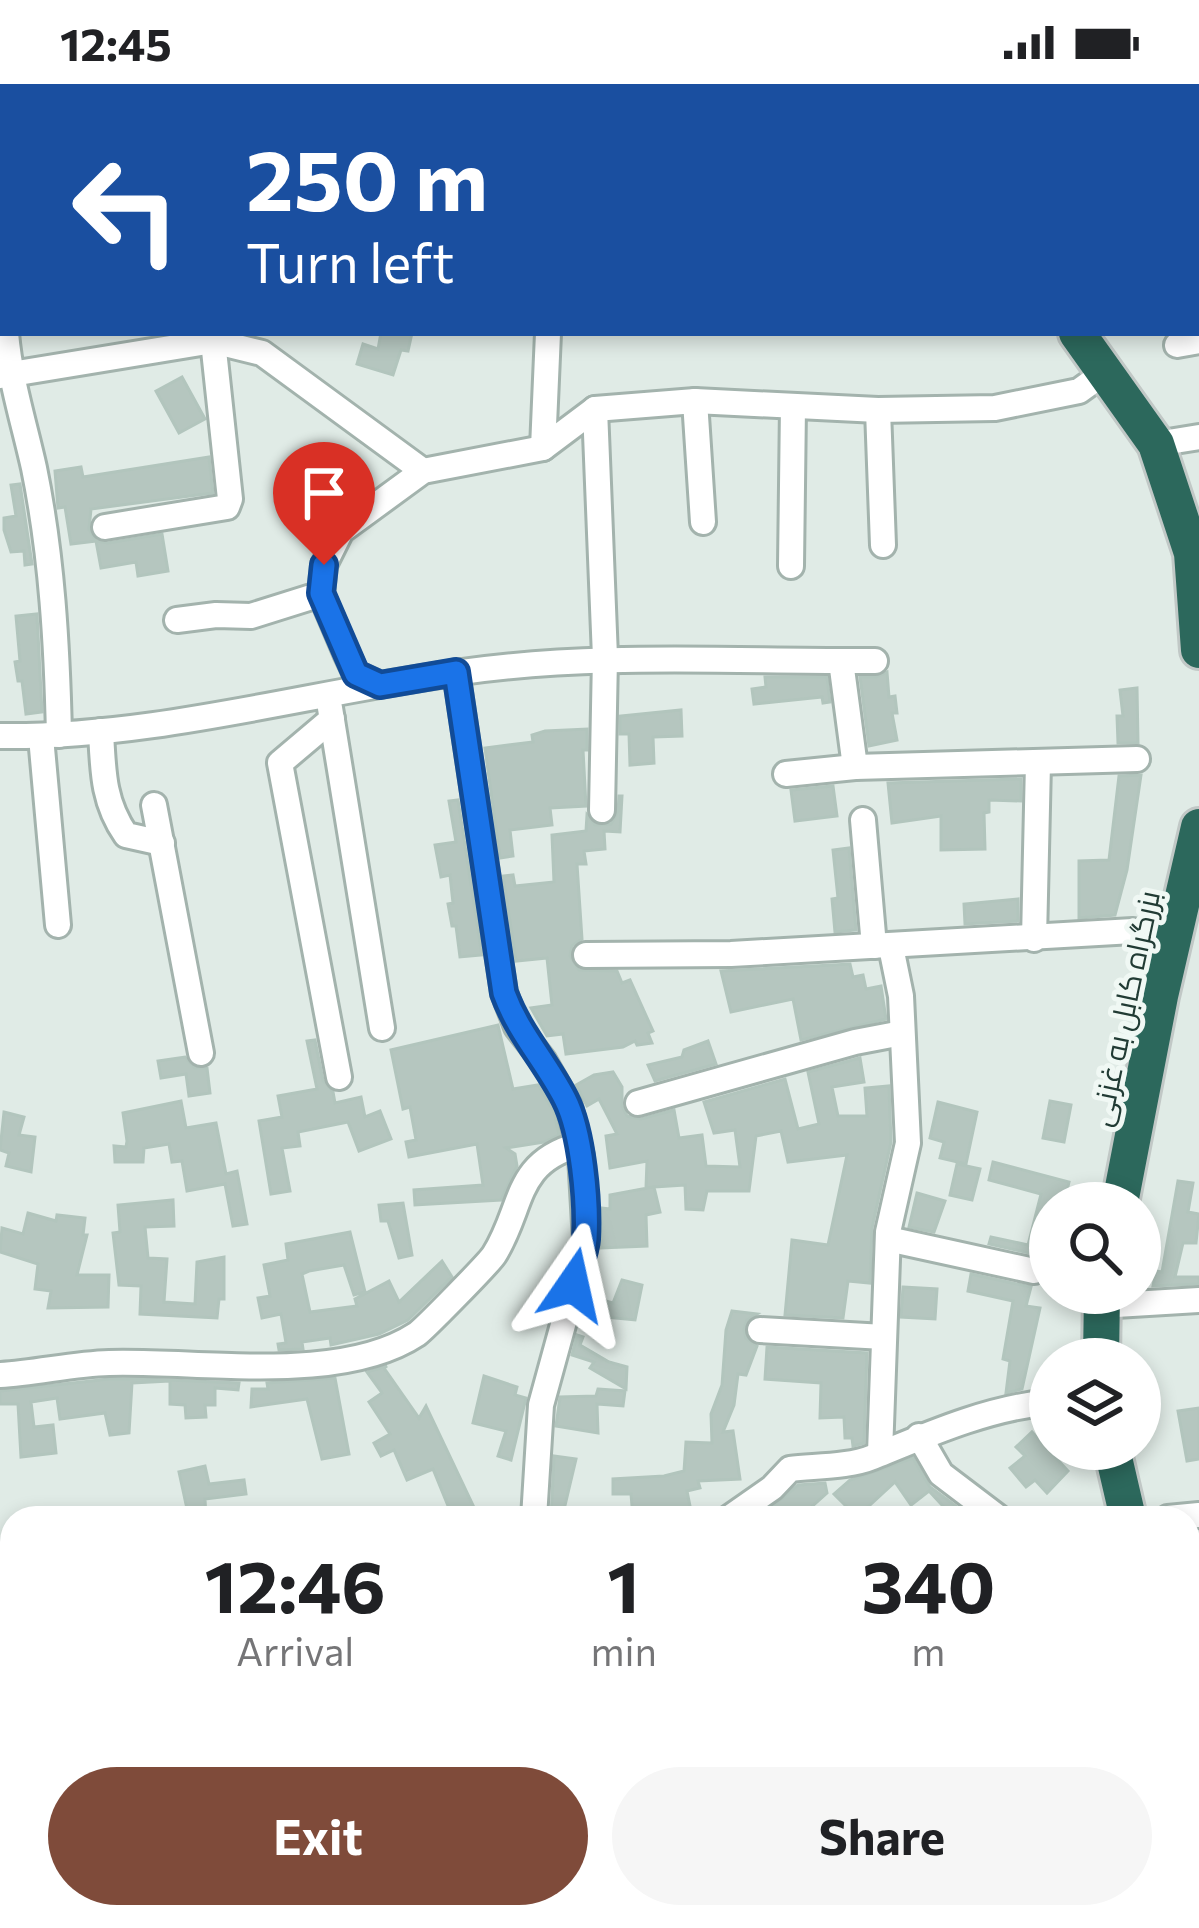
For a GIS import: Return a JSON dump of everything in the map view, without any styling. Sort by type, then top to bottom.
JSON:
[{"type":"highway","points":[[1079,336],[1156,444],[1196,553],[1199,650]]},
{"type":"highway","name":"بزرگراه کابل به غزنی","points":[[1124,1182],[1199,827]]},
{"type":"highway","points":[[1117,1470],[1125,1506]]},
{"type":"street","points":[[6,336],[5,376],[34,470],[53,608],[50,736],[58,926]]},
{"type":"street","points":[[543,448],[548,336]]},
{"type":"street","points":[[5,376],[202,340],[262,353],[423,471]]},
{"type":"street","points":[[105,527],[227,507],[230,500],[202,340]]},
{"type":"street","points":[[380,685],[356,674],[321,593],[324,565],[341,531],[423,471],[543,448],[595,409],[695,401],[878,410],[995,408],[1078,391],[1104,373]]},
{"type":"street","points":[[695,401],[703,522]]},
{"type":"street","points":[[791,566],[794,406]]},
{"type":"street","points":[[595,409],[604,657],[602,810]]},
{"type":"street","points":[[878,410],[883,545]]},
{"type":"street","points":[[1156,444],[1199,437]]},
{"type":"street","points":[[177,620],[216,614],[242,618],[321,593]]},
{"type":"street","points":[[0,736],[50,736],[330,706],[380,685],[604,657],[875,661]]},
{"type":"street","points":[[841,661],[855,767]]},
{"type":"street","points":[[456,672],[504,993],[517,1027],[569,1106],[578,1144],[586,1241],[542,1406],[535,1506]]},
{"type":"street","points":[[330,706],[382,1028]]},
{"type":"street","points":[[330,706],[280,763],[339,1077]]},
{"type":"street","points":[[101,731],[110,812],[126,836],[162,843]]},
{"type":"street","points":[[786,774],[855,767],[1138,759]]},
{"type":"street","points":[[1034,939],[1038,763]]},
{"type":"street","points":[[154,805],[201,1053]]},
{"type":"street","points":[[863,820],[883,947],[901,996],[908,1143],[888,1240],[880,1453]]},
{"type":"street","points":[[586,956],[731,954],[1133,931]]},
{"type":"street","points":[[638,1103],[902,1033]]},
{"type":"street","points":[[0,1375],[106,1363],[275,1367],[368,1355],[418,1333],[493,1257],[521,1188],[535,1168],[553,1152],[578,1144]]},
{"type":"street","points":[[888,1240],[1029,1270]]},
{"type":"street","points":[[1161,1300],[1199,1300]]},
{"type":"street","points":[[760,1330],[884,1337]]},
{"type":"street","points":[[746,1506],[790,1468],[871,1459],[919,1436],[1029,1404]]},
{"type":"street","points":[[919,1436],[941,1474],[983,1506]]},
{"type":"building","points":[[380,336],[411,336],[393,375],[357,364],[363,344],[378,349]]},
{"type":"building","points":[[182,377],[205,419],[179,433],[156,391]]},
{"type":"building","points":[[209,457],[213,493],[91,509],[89,529],[96,541],[71,544],[65,507],[58,508],[55,471],[81,467],[83,477]]},
{"type":"building","points":[[20,484],[32,564],[25,565],[24,551],[11,552],[4,530],[4,518],[16,516],[11,485]]},
{"type":"building","points":[[162,534],[168,571],[138,576],[136,562],[101,568],[96,541]]},
{"type":"building","points":[[37,614],[42,712],[26,714],[15,662],[20,661],[16,616]]},
{"type":"building","points":[[887,672],[889,697],[895,696],[897,713],[892,713],[897,740],[869,746],[860,677]]},
{"type":"building","points":[[765,677],[827,677],[830,702],[823,703],[822,697],[754,704],[752,689],[766,687]]},
{"type":"building","points":[[1137,688],[1138,743],[1118,743],[1117,716],[1123,716],[1120,690]]},
{"type":"building","points":[[681,710],[682,736],[653,737],[654,763],[630,765],[629,734],[620,734],[620,716]]},
{"type":"building","points":[[587,729],[587,750],[583,750],[586,806],[550,808],[552,825],[510,830],[513,856],[500,858],[485,748],[533,742],[532,735],[545,731]]},
{"type":"building","points":[[1141,775],[1115,915],[1079,918],[1079,861],[1109,860],[1119,776]]},
{"type":"building","points":[[1021,779],[1021,801],[989,800],[989,812],[984,813],[985,849],[941,850],[941,816],[892,823],[888,783]]},
{"type":"building","points":[[833,786],[837,816],[795,821],[791,790]]},
{"type":"building","points":[[619,796],[620,832],[604,831],[605,849],[584,851],[586,864],[577,864],[582,939],[572,946],[570,956],[579,970],[617,971],[622,983],[630,980],[653,1031],[648,1033],[652,1043],[637,1045],[635,1041],[623,1047],[566,1054],[563,1034],[547,1036],[531,1008],[552,1005],[547,958],[516,961],[503,876],[513,875],[515,886],[554,882],[552,835],[586,831],[587,815],[595,825],[611,824]]},
{"type":"building","points":[[458,800],[482,955],[460,957],[448,904],[453,903],[450,875],[441,877],[435,845],[456,842],[449,801]]},
{"type":"building","points":[[849,848],[856,930],[835,932],[832,899],[838,898],[833,850]]},
{"type":"building","points":[[1018,899],[1018,921],[965,924],[964,904]]},
{"type":"building","points":[[850,964],[853,977],[863,975],[866,989],[881,986],[886,1019],[801,1040],[793,999],[731,1012],[721,971]]},
{"type":"building","points":[[498,1025],[513,1089],[538,1085],[554,1112],[559,1135],[506,1148],[515,1154],[517,1166],[501,1200],[415,1205],[414,1190],[483,1185],[477,1144],[409,1157],[406,1142],[416,1140],[410,1107],[403,1109],[391,1050]]},
{"type":"building","points":[[315,1040],[323,1080],[335,1103],[361,1097],[365,1117],[380,1111],[391,1139],[359,1151],[348,1122],[298,1132],[300,1146],[282,1148],[290,1191],[271,1194],[259,1121],[282,1117],[278,1096],[317,1089],[307,1041]]},
{"type":"building","points":[[708,1041],[716,1064],[655,1081],[648,1065],[682,1057],[684,1050]]},
{"type":"building","points":[[185,1057],[195,1068],[207,1068],[210,1093],[189,1096],[186,1074],[161,1078],[158,1061]]},
{"type":"building","points":[[860,1058],[864,1082],[832,1087],[838,1116],[867,1116],[865,1088],[889,1086],[891,1142],[872,1228],[870,1283],[848,1281],[843,1318],[785,1315],[792,1240],[828,1245],[847,1155],[788,1162],[781,1131],[756,1136],[749,1191],[707,1191],[703,1210],[686,1209],[685,1185],[654,1187],[660,1212],[646,1215],[647,1246],[601,1248],[601,1208],[610,1209],[610,1195],[653,1187],[646,1188],[647,1161],[610,1168],[606,1136],[617,1134],[599,1099],[587,1106],[576,1085],[613,1072],[622,1087],[627,1116],[641,1119],[674,1110],[679,1138],[702,1135],[706,1166],[740,1167],[735,1130],[714,1133],[704,1102],[785,1079],[798,1129],[819,1124],[808,1072]]},
{"type":"building","points":[[181,1101],[186,1128],[216,1123],[226,1174],[237,1171],[247,1224],[233,1226],[225,1184],[187,1191],[182,1161],[172,1162],[169,1144],[144,1148],[143,1162],[115,1162],[114,1146],[126,1147],[127,1141],[123,1113]]},
{"type":"building","points":[[1050,1101],[1071,1105],[1064,1142],[1043,1138]]},
{"type":"building","points":[[938,1102],[977,1112],[966,1164],[940,1158],[944,1142],[930,1138]]},
{"type":"building","points":[[4,1112],[24,1117],[19,1135],[35,1137],[31,1172],[6,1166],[9,1153],[0,1150]]},
{"type":"building","points":[[993,1162],[1069,1182],[1029,1182],[1029,1191],[989,1180]]},
{"type":"building","points":[[957,1164],[980,1169],[972,1200],[950,1195]]},
{"type":"building","points":[[1178,1181],[1193,1183],[1188,1212],[1199,1214],[1196,1243],[1183,1243],[1175,1277],[1199,1277],[1199,1284],[1161,1286]]},
{"type":"building","points":[[917,1193],[945,1201],[934,1232],[909,1227]]},
{"type":"building","points":[[173,1200],[174,1226],[145,1227],[148,1258],[167,1259],[164,1302],[195,1304],[197,1262],[224,1257],[224,1299],[219,1299],[217,1318],[140,1314],[141,1286],[119,1285],[113,1233],[120,1232],[118,1205]]},
{"type":"building","points":[[403,1203],[412,1255],[399,1258],[388,1221],[381,1221],[379,1205]]},
{"type":"building","points":[[28,1213],[56,1221],[57,1215],[85,1218],[83,1235],[87,1235],[77,1275],[109,1275],[108,1307],[48,1308],[51,1291],[35,1289],[38,1264],[0,1252],[2,1228],[23,1234]]},
{"type":"building","points":[[350,1232],[365,1292],[354,1295],[344,1265],[309,1271],[302,1274],[310,1312],[357,1306],[355,1299],[389,1281],[399,1302],[442,1261],[452,1277],[408,1320],[379,1334],[331,1345],[330,1338],[302,1342],[303,1349],[279,1350],[278,1344],[286,1343],[281,1314],[262,1318],[258,1298],[270,1296],[264,1265],[288,1260],[286,1244]]},
{"type":"building","points":[[991,1237],[1028,1245],[1029,1241],[1029,1253],[989,1244]]},
{"type":"building","points":[[971,1274],[1029,1287],[1026,1306],[1029,1314],[1039,1314],[1033,1338],[1029,1338],[1022,1389],[1006,1393],[1010,1361],[1003,1359],[1013,1301],[968,1291]]},
{"type":"building","points":[[622,1280],[642,1285],[635,1320],[594,1316],[599,1299],[613,1303]]},
{"type":"building","points":[[903,1287],[937,1289],[935,1319],[901,1317]]},
{"type":"building","points":[[732,1311],[757,1314],[747,1320],[744,1330],[757,1346],[746,1375],[738,1374],[734,1405],[723,1432],[733,1431],[740,1479],[698,1481],[700,1488],[687,1491],[690,1506],[632,1506],[631,1494],[613,1494],[613,1479],[684,1471],[686,1442],[712,1443],[711,1414],[722,1385]]},
{"type":"building","points":[[577,1335],[583,1337],[580,1345],[627,1367],[626,1389],[590,1368],[594,1362],[572,1355]]},
{"type":"building","points":[[767,1347],[867,1353],[864,1443],[853,1446],[852,1438],[845,1438],[844,1417],[820,1418],[821,1383],[765,1379]]},
{"type":"building","points":[[387,1366],[384,1368],[419,1418],[426,1406],[473,1506],[448,1506],[433,1469],[407,1480],[394,1450],[381,1456],[374,1443],[390,1434],[369,1402],[382,1393],[367,1372]]},
{"type":"building","points":[[484,1376],[517,1387],[515,1395],[526,1398],[511,1460],[498,1456],[506,1431],[473,1423]]},
{"type":"building","points":[[335,1378],[349,1454],[322,1459],[307,1399],[251,1407],[252,1389],[268,1389],[267,1383]]},
{"type":"building","points":[[109,1379],[239,1383],[238,1390],[215,1388],[215,1405],[205,1405],[206,1417],[186,1418],[185,1405],[170,1404],[170,1381],[132,1383],[129,1433],[110,1435],[105,1413],[60,1419],[57,1398],[31,1402],[34,1427],[53,1425],[56,1453],[21,1457],[18,1404],[0,1404],[0,1391]]},
{"type":"building","points":[[598,1389],[625,1391],[623,1406],[597,1404],[598,1433],[556,1426],[560,1397],[596,1396]]},
{"type":"building","points":[[1199,1408],[1199,1459],[1187,1461],[1178,1411]]},
{"type":"building","points":[[1029,1435],[1029,1470],[1068,1471],[1047,1493],[1035,1480],[1026,1487],[1010,1468],[1025,1456],[1016,1447]]},
{"type":"building","points":[[554,1456],[576,1459],[565,1506],[552,1506]]},
{"type":"building","points":[[913,1458],[930,1487],[956,1506],[943,1506],[929,1491],[911,1505],[895,1482],[869,1506],[846,1506],[834,1494],[850,1480]]},
{"type":"building","points":[[205,1466],[209,1484],[244,1480],[246,1494],[205,1499],[205,1506],[186,1506],[179,1472]]},
{"type":"building","points":[[825,1483],[827,1493],[813,1506],[773,1506],[798,1485]]},
{"type":"route","points":[[324,565],[321,593],[356,674],[380,685],[456,672],[504,993],[517,1027],[569,1106],[580,1156],[586,1241],[573,1285]]}]
